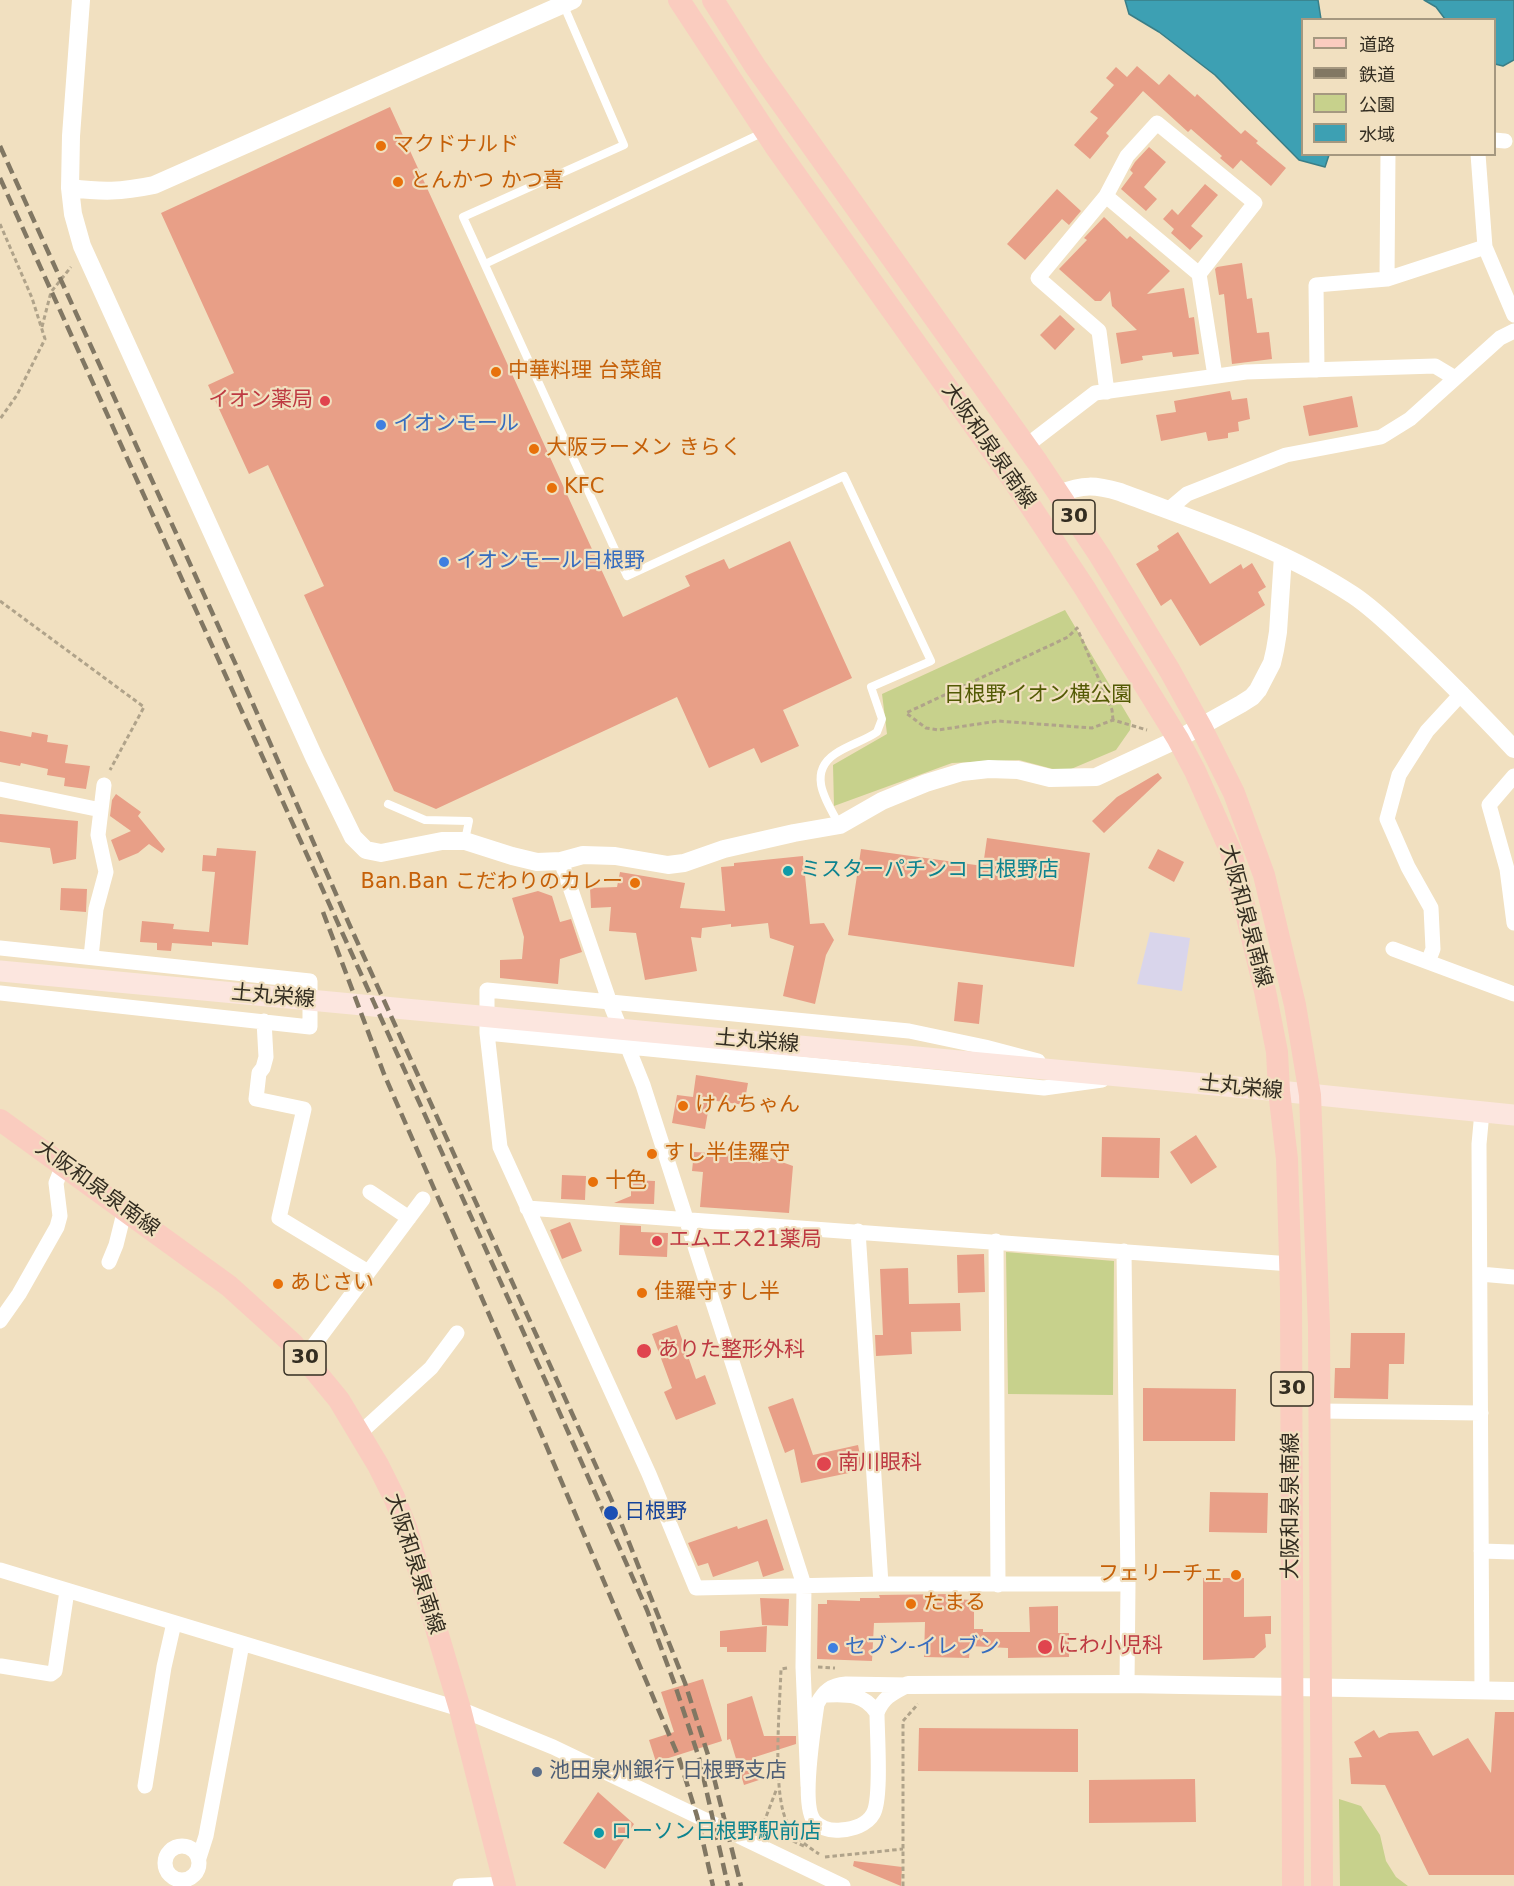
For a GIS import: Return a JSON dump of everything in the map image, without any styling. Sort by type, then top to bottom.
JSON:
[{"type":"main road","name":"大阪和泉泉南線","points":[[679,0],[765,131],[1013,480],[1084,587],[1178,739],[1195,771],[1231,852],[1265,991],[1277,1052],[1287,1159],[1291,1264],[1293,1886]]},
{"type":"main road","name":"大阪和泉泉南線","points":[[712,0],[755,66],[1026,446],[1106,566],[1201,727],[1234,793],[1264,874],[1295,1005],[1311,1095],[1318,1304],[1322,1886]]},
{"type":"main road","name":"土丸栄線","points":[[0,971],[1514,1115]]},
{"type":"main road","name":"大阪和泉泉南線","points":[[0,1120],[229,1286],[305,1357],[339,1400],[360,1433],[394,1497],[406,1527],[460,1709],[505,1885]]},
{"type":"street","points":[[81,0],[71,136],[70,188],[73,214],[82,246],[314,758],[353,837],[366,850],[381,853],[442,840],[465,841],[529,860],[561,861],[583,855],[615,856],[668,864],[684,863],[724,849],[840,825],[893,797],[926,783],[962,772],[989,769],[1018,770],[1050,778],[1096,777],[1178,739],[1252,697],[1272,663],[1278,632],[1282,556]]},
{"type":"street","points":[[70,188],[121,191],[154,185],[568,2]]},
{"type":"street","points":[[1107,392],[1099,331],[1038,278],[1106,196],[1127,156],[1157,123],[1255,203],[1199,274]]},
{"type":"street","points":[[1387,279],[1388,156]]},
{"type":"street","points":[[1478,156],[1485,247],[1514,315]]},
{"type":"street","points":[[1106,196],[1199,274],[1215,376]]},
{"type":"street","points":[[1317,370],[1316,285],[1387,279],[1485,247]]},
{"type":"street","points":[[1168,510],[1187,494],[1286,455],[1381,437],[1410,419],[1500,338],[1514,331]]},
{"type":"street","points":[[1026,446],[1095,393],[1246,372],[1435,366],[1455,378]]},
{"type":"street","points":[[1058,494],[1078,486],[1095,485],[1120,492],[1282,556],[1353,595],[1462,693],[1514,748]]},
{"type":"street","points":[[1428,962],[1433,949],[1431,908],[1408,867],[1387,819],[1399,775],[1427,731],[1462,693]]},
{"type":"street","points":[[1514,776],[1489,805],[1507,869],[1514,923]]},
{"type":"street","points":[[91,957],[96,909],[106,872],[98,835],[107,778]]},
{"type":"street","points":[[0,789],[101,810]]},
{"type":"street","points":[[561,861],[610,1003],[643,1084],[804,1585],[803,1667],[809,1808],[815,1822],[832,1831],[850,1829],[865,1822],[874,1814],[878,1794],[876,1713],[881,1702],[888,1695],[908,1685]]},
{"type":"street","points":[[0,948],[310,981],[310,1027],[0,993]]},
{"type":"street","points":[[1393,949],[1514,994]]},
{"type":"street","points":[[1077,1072],[985,1047],[909,1031],[487,990],[487,1033],[500,1147],[649,1474],[696,1588],[881,1584],[1128,1584]]},
{"type":"street","points":[[264,1021],[266,1058],[259,1073],[256,1099],[304,1109],[279,1218],[368,1272]]},
{"type":"street","points":[[487,1033],[1044,1088],[1065,1087],[1121,1077]]},
{"type":"street","points":[[1482,1112],[1479,1144],[1482,1691]]},
{"type":"street","points":[[0,1321],[19,1294],[57,1227],[60,1216],[56,1184],[63,1165]]},
{"type":"street","points":[[370,1192],[409,1218]]},
{"type":"street","points":[[305,1357],[423,1199]]},
{"type":"street","points":[[527,1208],[1291,1264]]},
{"type":"street","points":[[109,1262],[125,1209]]},
{"type":"street","points":[[858,1231],[881,1584]]},
{"type":"street","points":[[996,1241],[998,1585]]},
{"type":"street","points":[[1124,1251],[1127,1684]]},
{"type":"street","points":[[1480,1274],[1514,1277]]},
{"type":"street","points":[[360,1433],[431,1368],[457,1333]]},
{"type":"street","points":[[1319,1411],[1481,1413]]},
{"type":"street","points":[[1481,1551],[1514,1552]]},
{"type":"street","points":[[0,1570],[460,1709],[553,1747],[843,1886]]},
{"type":"street","points":[[2,1666],[51,1674],[55,1671],[67,1591]]},
{"type":"street","points":[[145,1786],[164,1667],[174,1623]]},
{"type":"street","points":[[199,1858],[195,1850],[179,1845],[171,1849],[166,1856],[167,1872],[173,1878],[189,1882],[198,1870],[242,1644]]},
{"type":"street","points":[[808,1786],[817,1704],[821,1696],[833,1685],[1127,1684],[1514,1691]]},
{"type":"street","points":[[821,1696],[843,1694],[860,1696],[870,1703],[876,1713]]},
{"type":"street","points":[[460,1886],[505,1885]]},
{"type":"lane","points":[[568,2],[624,145],[463,217],[627,576],[844,476],[931,661],[871,687],[882,719],[877,732],[835,754],[822,767],[820,781],[824,797],[840,825]]},
{"type":"lane","points":[[485,264],[765,131]]},
{"type":"lane","points":[[388,804],[425,820],[469,821],[465,841]]},
{"type":"path","points":[[0,224],[32,298],[45,339],[17,395],[0,420]]},
{"type":"path","points":[[42,329],[51,292],[75,263]]},
{"type":"path","points":[[0,601],[144,707],[107,778]]},
{"type":"path","points":[[1113,720],[1112,710],[1077,628],[1068,637],[906,713],[926,728],[938,730],[998,721],[1092,728],[1113,720],[1178,739]]},
{"type":"path","points":[[903,1886],[903,1721],[921,1700]]},
{"type":"path","points":[[756,1843],[778,1787]]},
{"type":"shaded area","points":[[1150,932],[1190,938],[1182,991],[1137,984]]},
{"type":"green space","name":"日根野イオン横公園","points":[[1065,610],[1131,721],[1130,730],[1116,750],[1064,772],[1019,760],[952,763],[834,806],[833,765],[887,734],[882,694]]},
{"type":"green space","points":[[1006,1252],[1114,1261],[1113,1395],[1008,1394]]},
{"type":"green space","points":[[1339,1799],[1361,1806],[1380,1835],[1386,1861],[1396,1877],[1408,1886],[1340,1886]]},
{"type":"water","points":[[1125,0],[1318,0],[1321,18],[1301,18],[1301,156],[1329,156],[1325,167],[1299,160],[1215,75],[1159,32],[1129,14]]},
{"type":"water","points":[[1424,0],[1514,0],[1514,60],[1503,66],[1496,64],[1496,18],[1444,18],[1436,7]]},
{"type":"building","points":[[1137,66],[1159,85],[1169,74],[1195,97],[1197,94],[1241,134],[1245,130],[1258,141],[1256,143],[1286,168],[1271,186],[1241,160],[1233,169],[1220,158],[1222,156],[1191,129],[1188,132],[1143,91],[1106,133],[1109,136],[1090,159],[1074,145],[1098,118],[1090,112],[1114,85],[1106,78],[1116,67],[1127,77]]},
{"type":"building","name":"イオンモール","points":[[390,107],[623,617],[690,586],[685,576],[724,559],[729,569],[790,541],[852,678],[783,710],[799,746],[761,763],[754,748],[709,768],[677,697],[436,809],[394,791],[304,595],[324,586],[268,465],[249,474],[208,385],[234,373],[161,213]]},
{"type":"building","points":[[1149,147],[1166,162],[1144,187],[1157,199],[1146,211],[1121,189],[1133,173],[1130,170],[1135,162]]},
{"type":"building","points":[[1205,184],[1218,195],[1191,226],[1203,236],[1190,250],[1171,233],[1174,229],[1163,219],[1172,209],[1178,215]]},
{"type":"building","points":[[1057,189],[1081,211],[1069,225],[1062,219],[1025,260],[1007,244]]},
{"type":"building","points":[[1104,217],[1127,239],[1130,236],[1170,271],[1147,294],[1184,288],[1189,318],[1194,317],[1199,354],[1173,357],[1172,352],[1142,356],[1143,360],[1121,364],[1116,333],[1137,330],[1112,306],[1110,291],[1101,301],[1095,301],[1059,269],[1087,240],[1084,238]]},
{"type":"building","points":[[1242,263],[1247,299],[1252,298],[1257,333],[1269,332],[1272,359],[1232,364],[1224,294],[1219,295],[1215,269]]},
{"type":"building","points":[[1060,315],[1075,329],[1055,350],[1040,335]]},
{"type":"building","points":[[1230,391],[1232,400],[1247,398],[1250,419],[1238,422],[1239,431],[1228,433],[1228,438],[1208,441],[1206,432],[1161,441],[1156,415],[1176,412],[1174,401]]},
{"type":"building","points":[[1352,396],[1358,427],[1309,436],[1303,406]]},
{"type":"building","points":[[1178,532],[1210,584],[1241,564],[1243,569],[1252,563],[1266,587],[1258,592],[1265,605],[1200,646],[1171,599],[1161,606],[1136,564],[1159,550],[1157,546]]},
{"type":"building","points":[[0,731],[31,737],[32,732],[48,735],[47,742],[68,745],[65,763],[90,766],[86,789],[64,786],[65,778],[47,775],[48,769],[21,763],[20,766],[0,762]]},
{"type":"building","points":[[1158,773],[1162,778],[1104,833],[1092,821],[1117,797]]},
{"type":"building","points":[[116,794],[141,812],[138,816],[165,849],[162,853],[149,844],[138,853],[119,861],[111,840],[131,831],[110,816],[112,800]]},
{"type":"building","points":[[0,814],[78,821],[76,859],[53,864],[50,848],[0,842]]},
{"type":"building","points":[[987,838],[1090,853],[1074,967],[848,935],[861,849],[983,866]]},
{"type":"building","points":[[217,848],[256,851],[248,945],[212,942],[212,946],[172,943],[171,951],[157,950],[157,943],[140,942],[142,921],[174,924],[173,929],[209,932],[215,872],[202,871],[203,855],[216,856]]},
{"type":"building","points":[[1158,849],[1184,862],[1174,882],[1148,868]]},
{"type":"building","points":[[803,856],[810,924],[824,923],[834,940],[826,955],[815,1004],[783,996],[794,946],[770,938],[768,923],[702,928],[701,938],[691,937],[697,971],[645,980],[636,933],[609,931],[611,907],[591,908],[590,888],[617,887],[620,872],[685,883],[680,908],[725,911],[721,867],[734,866],[734,863]]},
{"type":"building","points":[[61,888],[87,889],[86,912],[60,910]]},
{"type":"building","points":[[538,891],[552,896],[560,922],[571,919],[582,952],[560,959],[558,984],[500,978],[500,960],[522,959],[524,937],[512,898]]},
{"type":"building","points":[[958,982],[983,985],[979,1024],[954,1021]]},
{"type":"building","points":[[696,1075],[748,1083],[744,1105],[710,1100],[705,1129],[672,1123],[677,1095],[693,1097]]},
{"type":"building","points":[[1196,1135],[1217,1167],[1191,1184],[1170,1152]]},
{"type":"building","points":[[1102,1137],[1160,1138],[1159,1178],[1101,1177]]},
{"type":"building","points":[[694,1152],[765,1156],[793,1166],[789,1213],[700,1207],[703,1172],[692,1171]]},
{"type":"building","points":[[562,1175],[586,1176],[585,1200],[561,1199]]},
{"type":"building","points":[[631,1180],[655,1181],[654,1204],[614,1203],[631,1196]]},
{"type":"building","points":[[570,1222],[582,1251],[562,1259],[550,1230]]},
{"type":"building","points":[[620,1225],[641,1226],[641,1232],[668,1233],[667,1257],[619,1255]]},
{"type":"building","points":[[984,1254],[985,1292],[958,1293],[957,1255]]},
{"type":"building","points":[[908,1268],[909,1304],[960,1303],[961,1331],[911,1332],[912,1354],[876,1356],[875,1335],[883,1335],[880,1269]]},
{"type":"building","points":[[677,1325],[696,1379],[705,1375],[716,1404],[676,1420],[664,1392],[672,1388],[652,1334]]},
{"type":"building","points":[[1351,1333],[1405,1333],[1404,1364],[1389,1364],[1388,1399],[1334,1398],[1335,1368],[1350,1368]]},
{"type":"building","points":[[1143,1388],[1236,1389],[1235,1441],[1143,1441]]},
{"type":"building","points":[[793,1398],[813,1455],[858,1445],[863,1470],[801,1483],[794,1449],[785,1453],[768,1407]]},
{"type":"building","points":[[1210,1492],[1268,1493],[1267,1533],[1209,1532]]},
{"type":"building","points":[[767,1519],[784,1570],[763,1577],[758,1561],[713,1577],[708,1563],[698,1566],[688,1543],[737,1526],[738,1529]]},
{"type":"building","points":[[1203,1578],[1244,1578],[1244,1617],[1271,1616],[1271,1634],[1265,1634],[1266,1647],[1254,1658],[1203,1660]]},
{"type":"building","points":[[951,1594],[951,1599],[974,1600],[974,1629],[983,1629],[983,1632],[1030,1632],[1029,1607],[1058,1606],[1058,1633],[1069,1633],[1069,1657],[1008,1658],[1008,1648],[970,1646],[969,1658],[924,1657],[925,1622],[874,1623],[872,1661],[817,1659],[818,1604],[827,1604],[827,1600],[860,1601],[860,1598],[880,1598],[879,1595]]},
{"type":"building","points":[[760,1598],[789,1599],[788,1626],[762,1625]]},
{"type":"building","points":[[767,1626],[766,1652],[727,1652],[727,1647],[720,1647],[720,1631]]},
{"type":"building","points":[[703,1679],[722,1741],[656,1762],[649,1740],[674,1732],[661,1692]]},
{"type":"building","points":[[752,1696],[764,1736],[796,1736],[796,1744],[752,1758],[759,1780],[744,1785],[730,1739],[727,1740],[727,1704]]},
{"type":"building","points":[[1495,1712],[1514,1712],[1514,1875],[1429,1875],[1385,1785],[1351,1784],[1349,1758],[1362,1757],[1354,1742],[1374,1730],[1379,1738],[1389,1733],[1418,1731],[1433,1756],[1468,1738],[1491,1773]]},
{"type":"building","points":[[919,1728],[1078,1729],[1078,1772],[918,1771]]},
{"type":"building","points":[[1195,1779],[1196,1822],[1089,1823],[1089,1780]]},
{"type":"building","name":"ローソン日根野駅前店","points":[[598,1792],[634,1824],[605,1869],[563,1843]]},
{"type":"building","points":[[854,1861],[902,1867],[901,1886],[853,1866]]},
{"type":"railway","points":[[0,146],[236,665],[350,926],[616,1510],[685,1683],[709,1758],[741,1886]]},
{"type":"railway","points":[[0,178],[546,1382],[647,1610],[699,1758],[728,1886]]},
{"type":"railway","points":[[323,912],[384,1074],[540,1431],[679,1758],[697,1816],[713,1886]]},
{"type":"place","name":"マクドナルド","points":[[381,146]]},
{"type":"place","name":"とんかつ かつ喜","points":[[398,182]]},
{"type":"place","name":"中華料理 台菜館","points":[[496,372]]},
{"type":"place","name":"イオン薬局","points":[[325,401]]},
{"type":"place","name":"イオンモール","points":[[381,425]]},
{"type":"place","name":"大阪ラーメン きらく","points":[[534,449]]},
{"type":"place","name":"KFC","points":[[552,488]]},
{"type":"place","name":"イオンモール日根野","points":[[444,562]]},
{"type":"place","name":"ミスターパチンコ 日根野店","points":[[788,871]]},
{"type":"place","name":"Ban.Ban こだわりのカレー","points":[[635,883]]},
{"type":"place","name":"けんちゃん","points":[[683,1106]]},
{"type":"place","name":"すし半佳羅守","points":[[652,1154]]},
{"type":"place","name":"十色","points":[[593,1182]]},
{"type":"place","name":"エムエス21薬局","points":[[657,1241]]},
{"type":"place","name":"あじさい","points":[[278,1284]]},
{"type":"place","name":"佳羅守すし半","points":[[642,1293]]},
{"type":"place","name":"ありた整形外科","points":[[644,1351]]},
{"type":"place","name":"南川眼科","points":[[824,1464]]},
{"type":"place","name":"日根野","points":[[611,1513]]},
{"type":"place","name":"フェリーチェ","points":[[1236,1575]]},
{"type":"place","name":"たまる","points":[[911,1604]]},
{"type":"place","name":"にわ小児科","points":[[1045,1647]]},
{"type":"place","name":"セブン-イレブン","points":[[833,1648]]},
{"type":"place","name":"池田泉州銀行 日根野支店","points":[[537,1772]]},
{"type":"place","name":"ローソン日根野駅前店","points":[[599,1833]]}]
